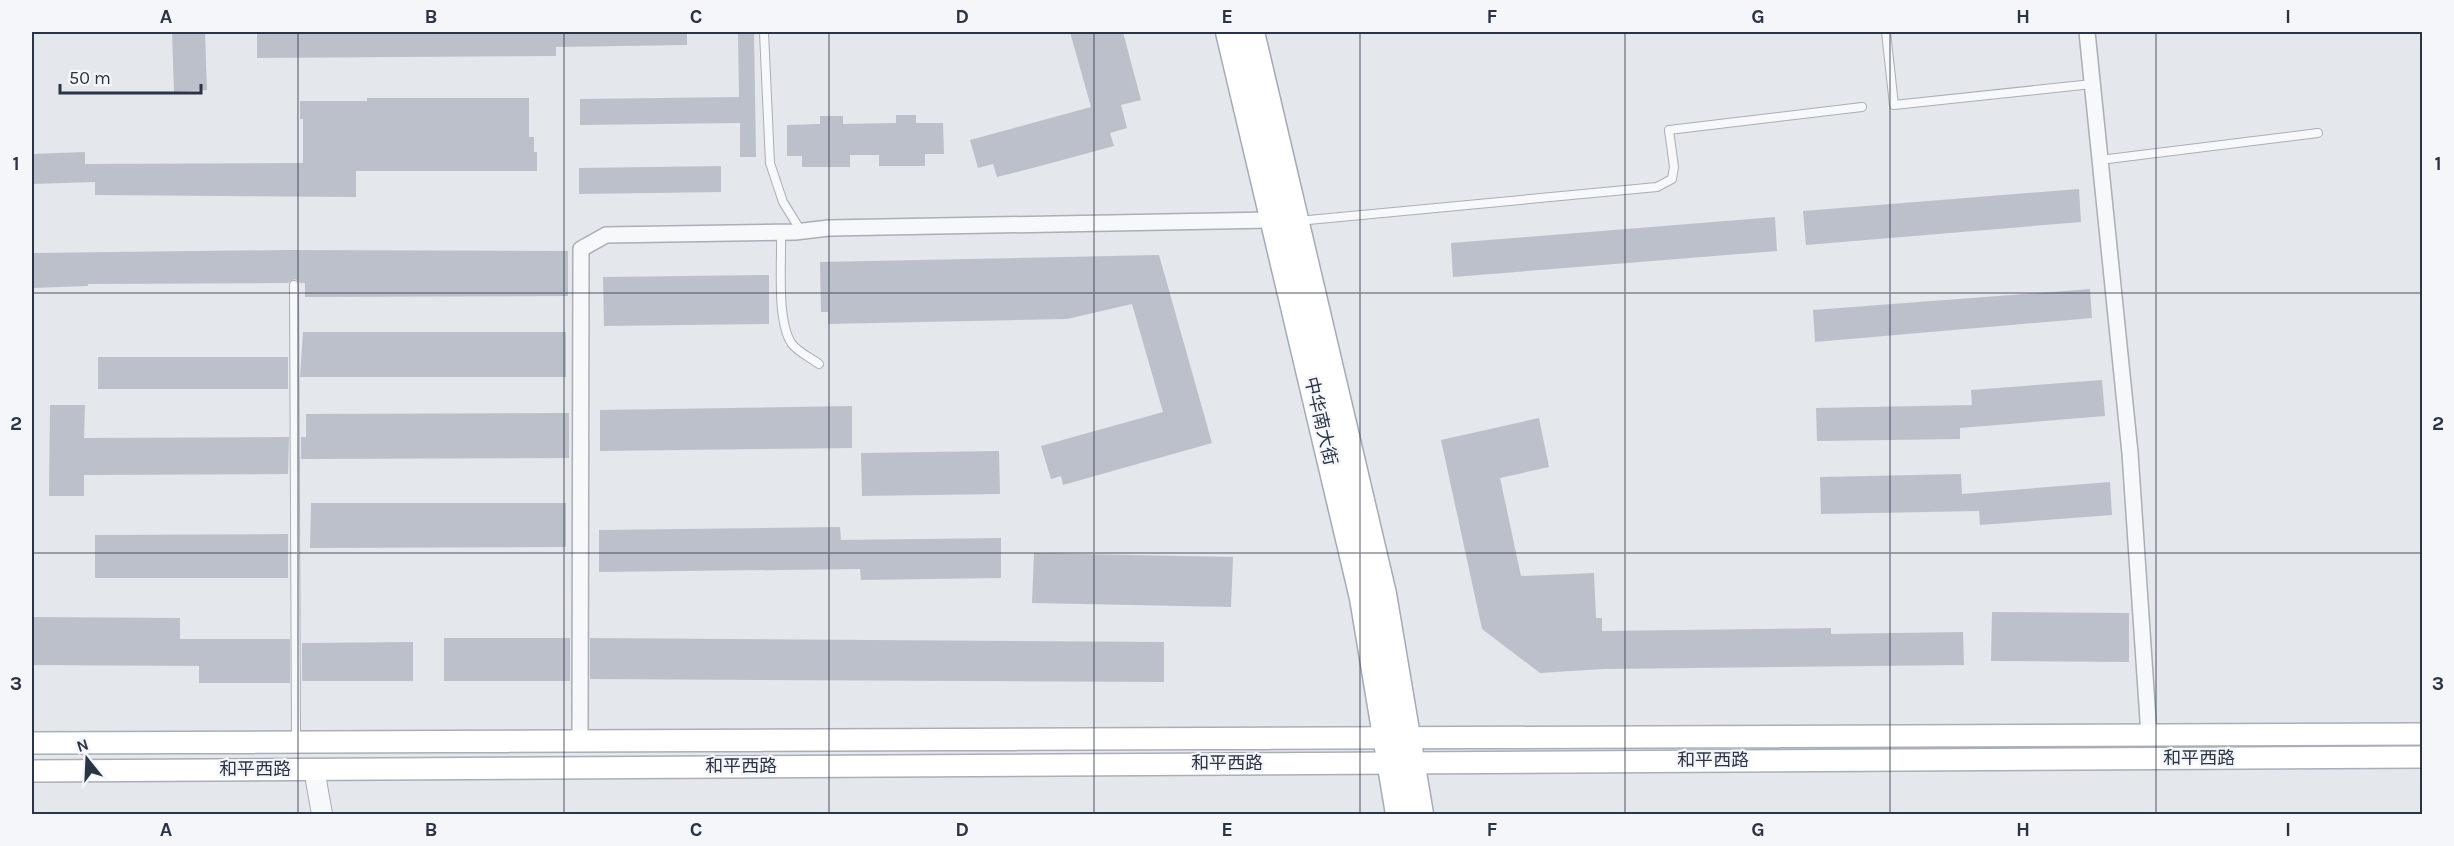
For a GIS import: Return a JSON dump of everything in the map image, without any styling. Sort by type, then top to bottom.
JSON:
[{"type":"main road","name":"中华南大街","points":[[1228,32],[1285,220],[1384,594],[1399,750],[1398,814]]},
{"type":"main road","name":"中华南大街","points":[[1252,32],[1285,220]]},
{"type":"main road","name":"和平西路","points":[[32,771],[314,769],[2149,735],[2422,734]]},
{"type":"main road","name":"和平西路","points":[[32,743],[580,742],[2422,757]]},
{"type":"main road","name":"中华南大街","points":[[1399,750],[1421,814]]},
{"type":"street","points":[[2087,32],[2130,453],[2149,735]]},
{"type":"street","points":[[580,742],[581,249],[606,235],[781,232],[829,228],[1285,220]]},
{"type":"street","points":[[314,769],[322,814]]},
{"type":"lane","points":[[764,32],[770,164],[783,202],[801,231]]},
{"type":"lane","points":[[1886,32],[1894,105],[2092,84]]},
{"type":"lane","points":[[1285,220],[1657,187],[1665,185],[1672,179],[1674,167],[1669,130],[1862,107]]},
{"type":"lane","points":[[2100,160],[2318,133]]},
{"type":"lane","points":[[781,232],[783,318],[786,334],[794,347],[819,364]]},
{"type":"lane","points":[[294,285],[296,742]]},
{"type":"building","points":[[172,32],[205,32],[207,90],[174,92]]},
{"type":"building","points":[[257,32],[687,32],[687,45],[556,47],[556,56],[257,58]]},
{"type":"building","points":[[738,32],[754,32],[756,157],[740,157],[740,123],[580,125],[580,99],[739,97]]},
{"type":"building","points":[[1070,32],[1123,32],[1141,100],[1121,105],[1127,128],[1110,133],[1114,146],[1044,165],[997,177],[993,164],[978,168],[970,140],[1091,107]]},
{"type":"building","points":[[367,98],[529,98],[529,137],[534,137],[537,171],[356,171],[356,197],[95,195],[95,182],[32,184],[32,154],[85,152],[85,164],[303,163],[303,119],[300,119],[300,101],[367,101]]},
{"type":"building","points":[[896,115],[916,115],[916,123],[943,123],[944,154],[925,154],[925,166],[879,166],[879,155],[850,155],[850,167],[802,167],[802,156],[787,156],[787,125],[820,124],[820,116],[843,116],[843,124],[896,123]]},
{"type":"building","points":[[721,166],[721,192],[579,194],[579,168]]},
{"type":"building","points":[[2079,189],[2081,222],[1806,245],[1803,211]]},
{"type":"building","points":[[1775,217],[1777,251],[1453,277],[1451,243]]},
{"type":"building","points":[[286,250],[568,251],[568,296],[305,297],[305,283],[300,283],[295,279],[288,283],[88,284],[88,286],[32,288],[32,253]]},
{"type":"building","points":[[1159,255],[1212,443],[1063,485],[1061,476],[1051,479],[1041,446],[1163,412],[1132,304],[1067,319],[828,324],[828,312],[821,312],[820,262]]},
{"type":"building","points":[[769,275],[769,324],[604,326],[603,277]]},
{"type":"building","points":[[2090,289],[2092,318],[1815,342],[1813,310]]},
{"type":"building","points":[[303,332],[566,332],[566,377],[300,377]]},
{"type":"building","points":[[98,357],[288,357],[288,389],[98,389]]},
{"type":"building","points":[[2102,380],[2105,416],[1960,428],[1960,439],[1817,441],[1816,408],[1972,405],[1971,390]]},
{"type":"building","points":[[50,405],[85,405],[84,438],[289,437],[288,474],[84,475],[84,496],[49,496]]},
{"type":"building","points":[[852,406],[852,448],[600,451],[600,410]]},
{"type":"building","points":[[569,413],[569,458],[301,459],[301,437],[306,437],[306,414]]},
{"type":"building","points":[[1539,418],[1549,467],[1500,478],[1521,576],[1594,573],[1596,618],[1602,618],[1602,631],[1831,628],[1831,634],[1963,632],[1964,665],[1603,669],[1540,673],[1482,629],[1441,440]]},
{"type":"building","points":[[999,451],[1000,494],[862,496],[861,453]]},
{"type":"building","points":[[1961,474],[1962,494],[2110,482],[2112,515],[1980,525],[1979,511],[1821,514],[1820,477]]},
{"type":"building","points":[[311,503],[566,503],[566,547],[310,548]]},
{"type":"building","points":[[840,527],[841,540],[1001,538],[1001,578],[861,580],[860,569],[599,572],[599,530]]},
{"type":"building","points":[[288,534],[288,578],[95,578],[95,535]]},
{"type":"building","points":[[1034,553],[1233,557],[1231,607],[1032,603]]},
{"type":"building","points":[[1992,612],[2129,613],[2129,662],[1991,661]]},
{"type":"building","points":[[32,617],[180,618],[180,639],[290,639],[290,683],[199,683],[199,666],[32,665]]},
{"type":"building","points":[[444,638],[570,638],[570,681],[444,681]]},
{"type":"building","points":[[590,638],[1164,642],[1164,682],[590,679]]},
{"type":"building","points":[[413,642],[413,681],[302,681],[302,643]]}]
